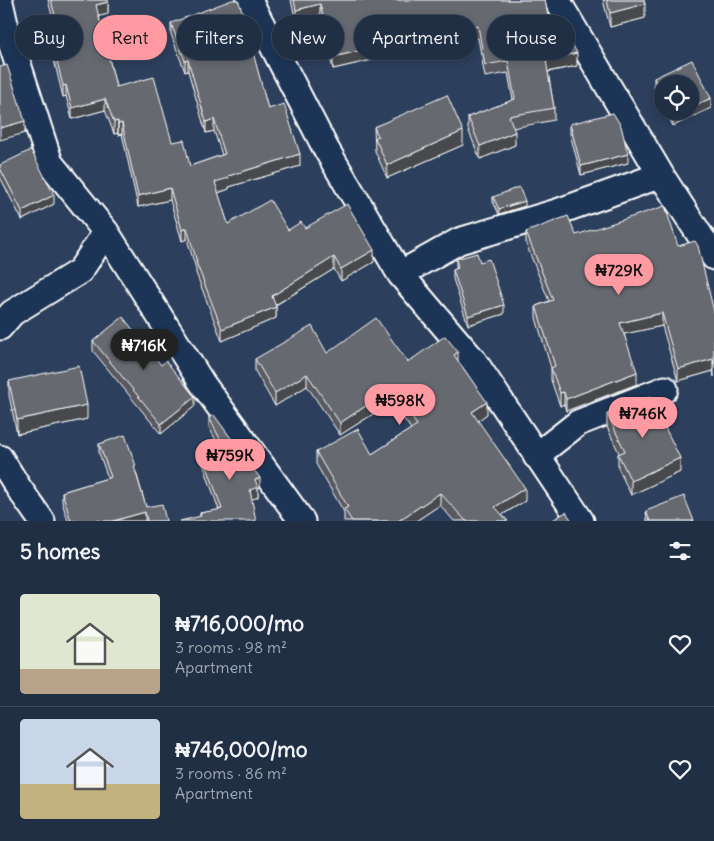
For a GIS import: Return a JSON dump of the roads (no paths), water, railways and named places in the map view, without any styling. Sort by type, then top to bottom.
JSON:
[{"type":"street","points":[[249,0],[325,147],[400,274],[474,360],[536,456],[581,521]]},
{"type":"street","points":[[557,0],[661,176],[714,257]]},
{"type":"street","points":[[2,18],[50,163],[106,232],[202,383],[302,521]]},
{"type":"street","points":[[400,274],[459,241],[557,212],[661,176]]},
{"type":"street","points":[[0,327],[12,313],[80,271],[106,232]]},
{"type":"street","points":[[536,456],[578,423],[665,389]]},
{"type":"street","points":[[0,458],[42,521]]}]
